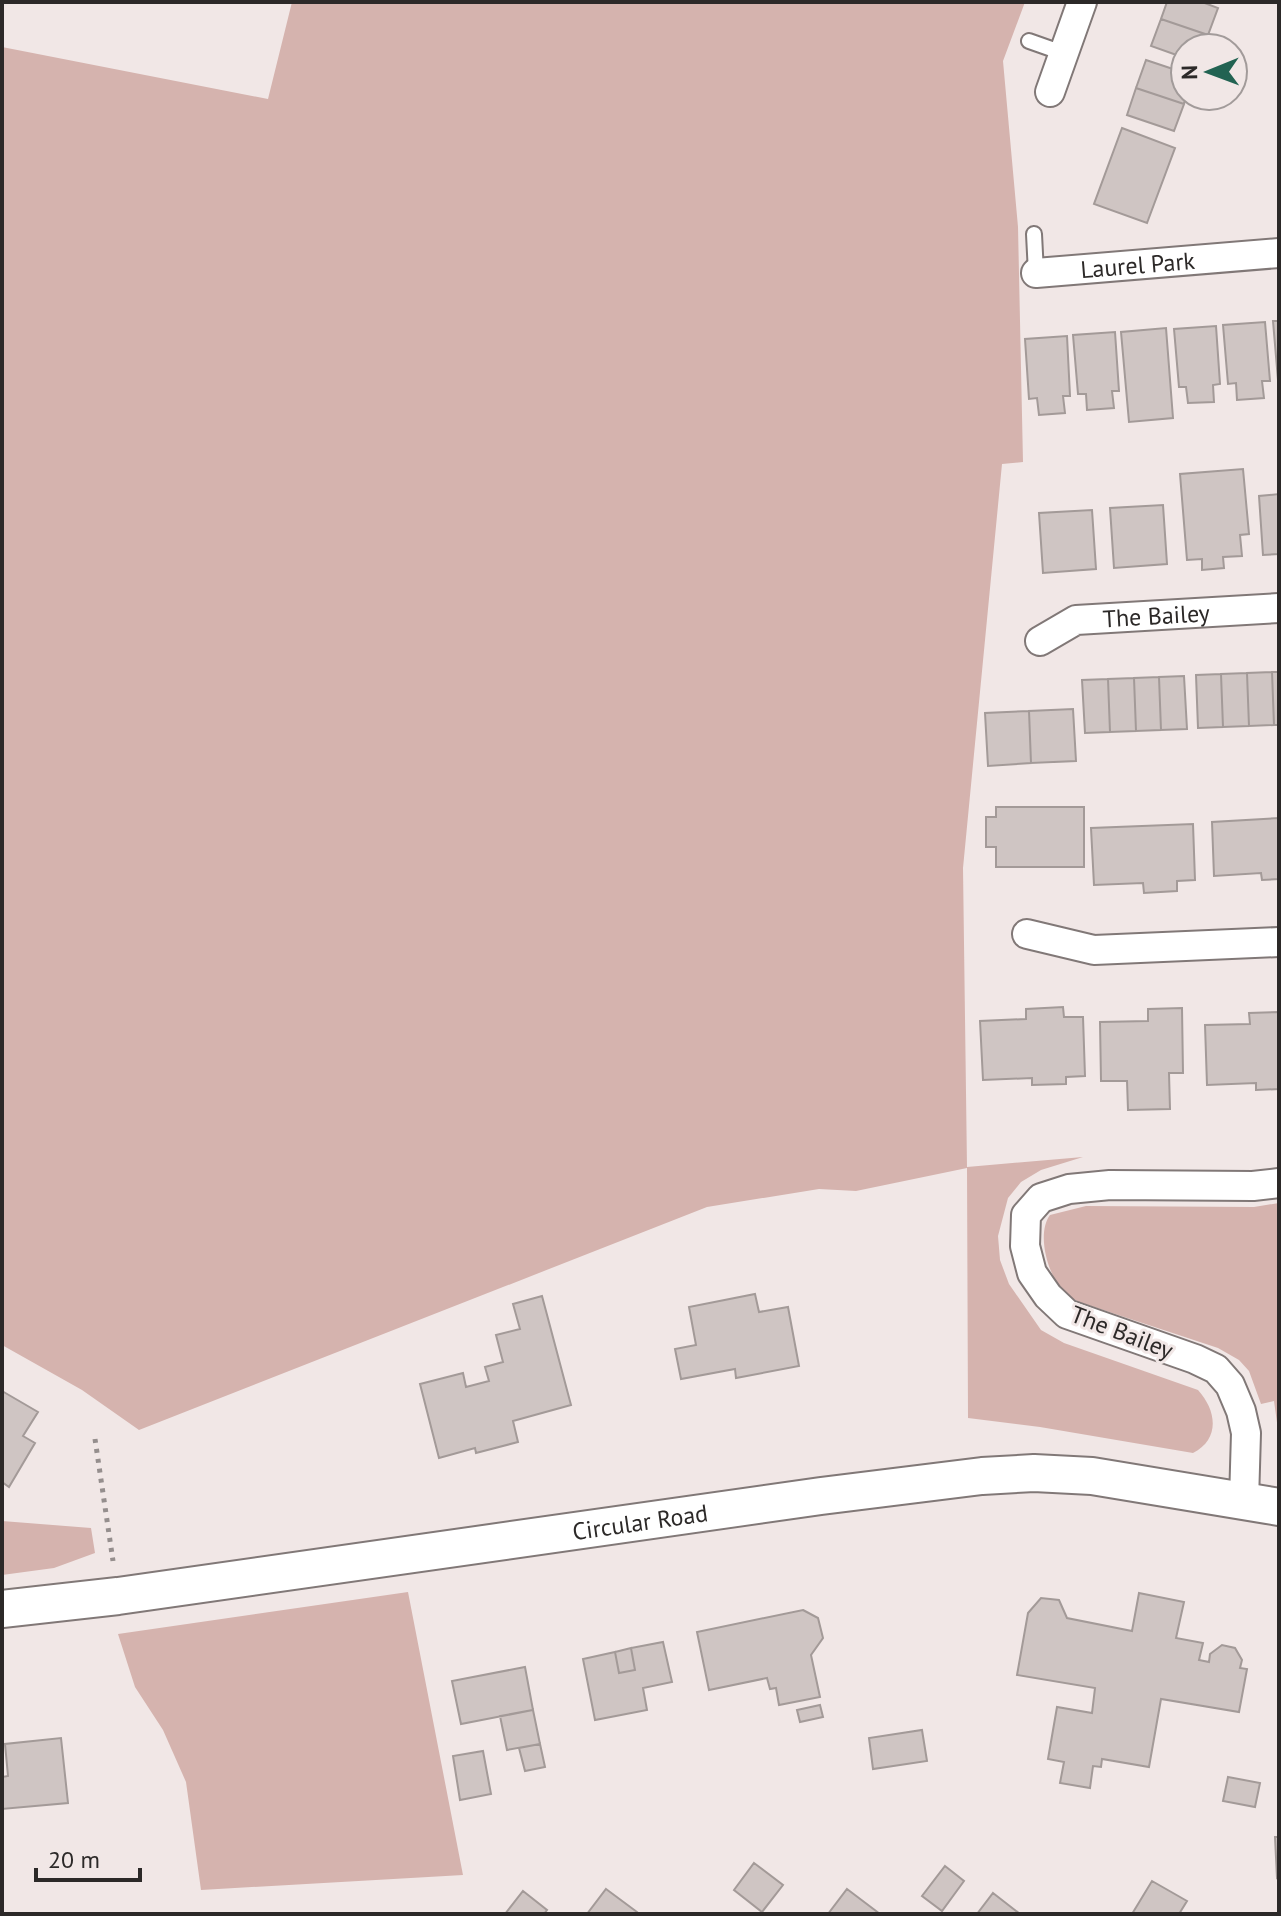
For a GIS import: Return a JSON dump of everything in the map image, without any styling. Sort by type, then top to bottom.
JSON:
[{"type":"street","points":[[1050,92],[1082,2]]},
{"type":"street","name":"Laurel Park","points":[[1036,273],[1279,253]]},
{"type":"street","name":"The Bailey","points":[[1040,641],[1076,620],[1279,608]]},
{"type":"street","points":[[1027,934],[1094,950],[1279,942]]},
{"type":"street","name":"The Bailey","points":[[1244,1501],[1246,1433],[1230,1385],[1216,1369],[1195,1359],[1067,1314],[1048,1296],[1032,1273],[1025,1246],[1026,1215],[1041,1198],[1069,1189],[1110,1185],[1210,1187],[1279,1183]]},
{"type":"street","name":"Circular Road","points":[[2,1609],[118,1596],[982,1476],[1034,1473],[1092,1476],[1279,1507]]},
{"type":"lane","points":[[1029,41],[1063,53]]},
{"type":"lane","name":"Laurel Park","points":[[1034,234],[1036,273]]},
{"type":"path","points":[[95,1439],[118,1596]]},
{"type":"shaded area","points":[[292,2],[1025,2],[1003,61],[1018,227],[1023,462],[1002,464],[963,868],[967,1167],[1083,1157],[1041,1170],[1021,1182],[1008,1198],[998,1236],[1000,1260],[1009,1284],[1041,1330],[1064,1343],[1198,1390],[1209,1407],[1213,1424],[1208,1440],[1193,1453],[968,1418],[967,1168],[856,1191],[819,1189],[707,1207],[139,1430],[82,1390],[2,1345],[2,47],[268,99]]},
{"type":"shaded area","points":[[1279,1203],[1279,1437],[1274,1401],[1261,1404],[1249,1371],[1239,1360],[1218,1348],[1079,1302],[1064,1293],[1046,1254],[1044,1233],[1050,1215],[1086,1206],[1254,1207]]},
{"type":"shaded area","points":[[2,1521],[91,1528],[95,1553],[54,1568],[2,1575]]},
{"type":"shaded area","points":[[408,1592],[463,1875],[201,1890],[186,1782],[163,1730],[135,1687],[118,1634]]},
{"type":"building","points":[[1167,2],[1202,2],[1218,8],[1209,32],[1199,32],[1161,19]]},
{"type":"building","points":[[1161,19],[1199,32],[1169,32],[1169,52],[1151,46]]},
{"type":"building","points":[[1146,60],[1169,68],[1169,99],[1136,88]]},
{"type":"building","points":[[1136,88],[1169,99],[1169,112],[1181,112],[1174,131],[1127,115]]},
{"type":"building","points":[[1122,128],[1175,148],[1147,223],[1094,204]]},
{"type":"building","points":[[1273,321],[1279,321],[1279,380],[1278,380]]},
{"type":"building","points":[[1265,322],[1270,381],[1262,381],[1264,398],[1237,400],[1236,383],[1228,384],[1223,325]]},
{"type":"building","points":[[1216,326],[1220,384],[1213,385],[1214,402],[1188,403],[1186,387],[1179,387],[1174,329]]},
{"type":"building","points":[[1166,328],[1173,418],[1129,422],[1121,332]]},
{"type":"building","points":[[1115,332],[1119,391],[1112,391],[1114,408],[1087,410],[1086,394],[1078,394],[1073,335]]},
{"type":"building","points":[[1067,336],[1070,396],[1063,396],[1065,413],[1039,415],[1037,398],[1029,399],[1025,339]]},
{"type":"building","points":[[1243,469],[1249,534],[1240,535],[1242,556],[1223,557],[1224,568],[1202,570],[1202,559],[1187,560],[1180,474]]},
{"type":"building","points":[[1279,494],[1279,554],[1263,555],[1259,496]]},
{"type":"building","points":[[1163,505],[1167,564],[1114,568],[1110,508]]},
{"type":"building","points":[[1092,510],[1096,569],[1043,573],[1039,513]]},
{"type":"building","points":[[1272,672],[1279,672],[1279,725],[1274,725]]},
{"type":"building","points":[[1272,672],[1274,725],[1249,726],[1247,673]]},
{"type":"building","points":[[1247,673],[1249,726],[1223,727],[1221,674]]},
{"type":"building","points":[[1221,674],[1223,727],[1198,728],[1196,675]]},
{"type":"building","points":[[1184,676],[1187,729],[1161,730],[1159,677]]},
{"type":"building","points":[[1159,677],[1161,730],[1136,731],[1134,678]]},
{"type":"building","points":[[1134,678],[1136,731],[1110,732],[1108,679]]},
{"type":"building","points":[[1108,679],[1110,732],[1085,733],[1082,680]]},
{"type":"building","points":[[1073,709],[1076,761],[1031,763],[1029,711]]},
{"type":"building","points":[[1029,711],[1031,763],[988,766],[985,713]]},
{"type":"building","points":[[996,807],[1084,807],[1084,867],[996,867],[996,847],[986,847],[986,817],[996,817]]},
{"type":"building","points":[[1279,818],[1279,879],[1262,880],[1261,873],[1214,876],[1212,822]]},
{"type":"building","points":[[1193,824],[1195,880],[1177,881],[1177,891],[1144,893],[1143,883],[1094,885],[1091,828]]},
{"type":"building","points":[[1063,1007],[1064,1017],[1083,1017],[1085,1076],[1066,1077],[1066,1084],[1032,1085],[1032,1078],[983,1080],[980,1021],[1026,1019],[1026,1009]]},
{"type":"building","points":[[1182,1008],[1183,1073],[1169,1073],[1170,1109],[1128,1110],[1127,1081],[1101,1081],[1100,1022],[1148,1021],[1148,1009]]},
{"type":"building","points":[[1279,1012],[1279,1089],[1256,1090],[1256,1083],[1207,1085],[1205,1025],[1250,1024],[1249,1013]]},
{"type":"building","points":[[755,1294],[759,1312],[788,1307],[799,1366],[736,1378],[735,1369],[681,1379],[675,1349],[696,1345],[689,1307]]},
{"type":"building","points":[[542,1296],[571,1405],[513,1421],[518,1442],[476,1453],[475,1448],[439,1458],[420,1384],[463,1373],[466,1387],[489,1381],[485,1367],[503,1362],[496,1335],[520,1329],[513,1304]]},
{"type":"building","points":[[2,1391],[38,1412],[23,1436],[35,1443],[9,1487],[2,1482]]},
{"type":"building","points":[[1139,1593],[1184,1602],[1176,1638],[1203,1643],[1199,1660],[1209,1662],[1210,1654],[1222,1645],[1235,1648],[1242,1660],[1240,1668],[1247,1669],[1239,1712],[1161,1699],[1149,1767],[1102,1759],[1101,1767],[1093,1766],[1090,1788],[1060,1783],[1064,1762],[1048,1759],[1057,1707],[1092,1713],[1095,1688],[1017,1675],[1028,1613],[1041,1598],[1059,1600],[1067,1618],[1132,1631]]},
{"type":"building","points":[[803,1610],[818,1618],[823,1638],[811,1655],[820,1697],[779,1705],[776,1688],[770,1689],[767,1678],[709,1690],[697,1632]]},
{"type":"building","points":[[663,1642],[672,1682],[643,1688],[647,1710],[595,1720],[583,1659],[615,1652],[619,1673],[635,1670],[631,1648]]},
{"type":"building","points":[[631,1648],[635,1670],[619,1673],[615,1652]]},
{"type":"building","points":[[525,1667],[533,1710],[461,1724],[452,1681]]},
{"type":"building","points":[[820,1705],[823,1717],[800,1722],[797,1710]]},
{"type":"building","points":[[533,1710],[540,1744],[507,1750],[500,1716]]},
{"type":"building","points":[[922,1730],[927,1761],[873,1769],[869,1738]]},
{"type":"building","points":[[61,1738],[68,1803],[2,1809],[2,1777],[8,1776],[5,1744]]},
{"type":"building","points":[[540,1744],[545,1767],[525,1771],[519,1748]]},
{"type":"building","points":[[483,1751],[491,1794],[460,1800],[453,1756]]},
{"type":"building","points":[[1228,1777],[1260,1783],[1255,1807],[1223,1801]]},
{"type":"building","points":[[1275,1837],[1279,1837],[1277,1878]]},
{"type":"building","points":[[754,1863],[783,1885],[762,1912],[734,1890]]},
{"type":"building","points":[[945,1866],[964,1881],[942,1911],[922,1896]]},
{"type":"building","points":[[1152,1881],[1187,1901],[1179,1914],[1132,1914]]},
{"type":"building","points":[[606,1889],[637,1912],[636,1914],[587,1914]]},
{"type":"building","points":[[847,1889],[880,1914],[828,1914]]},
{"type":"building","points":[[523,1891],[547,1910],[544,1914],[505,1914]]},
{"type":"building","points":[[993,1893],[1020,1914],[977,1914]]}]
